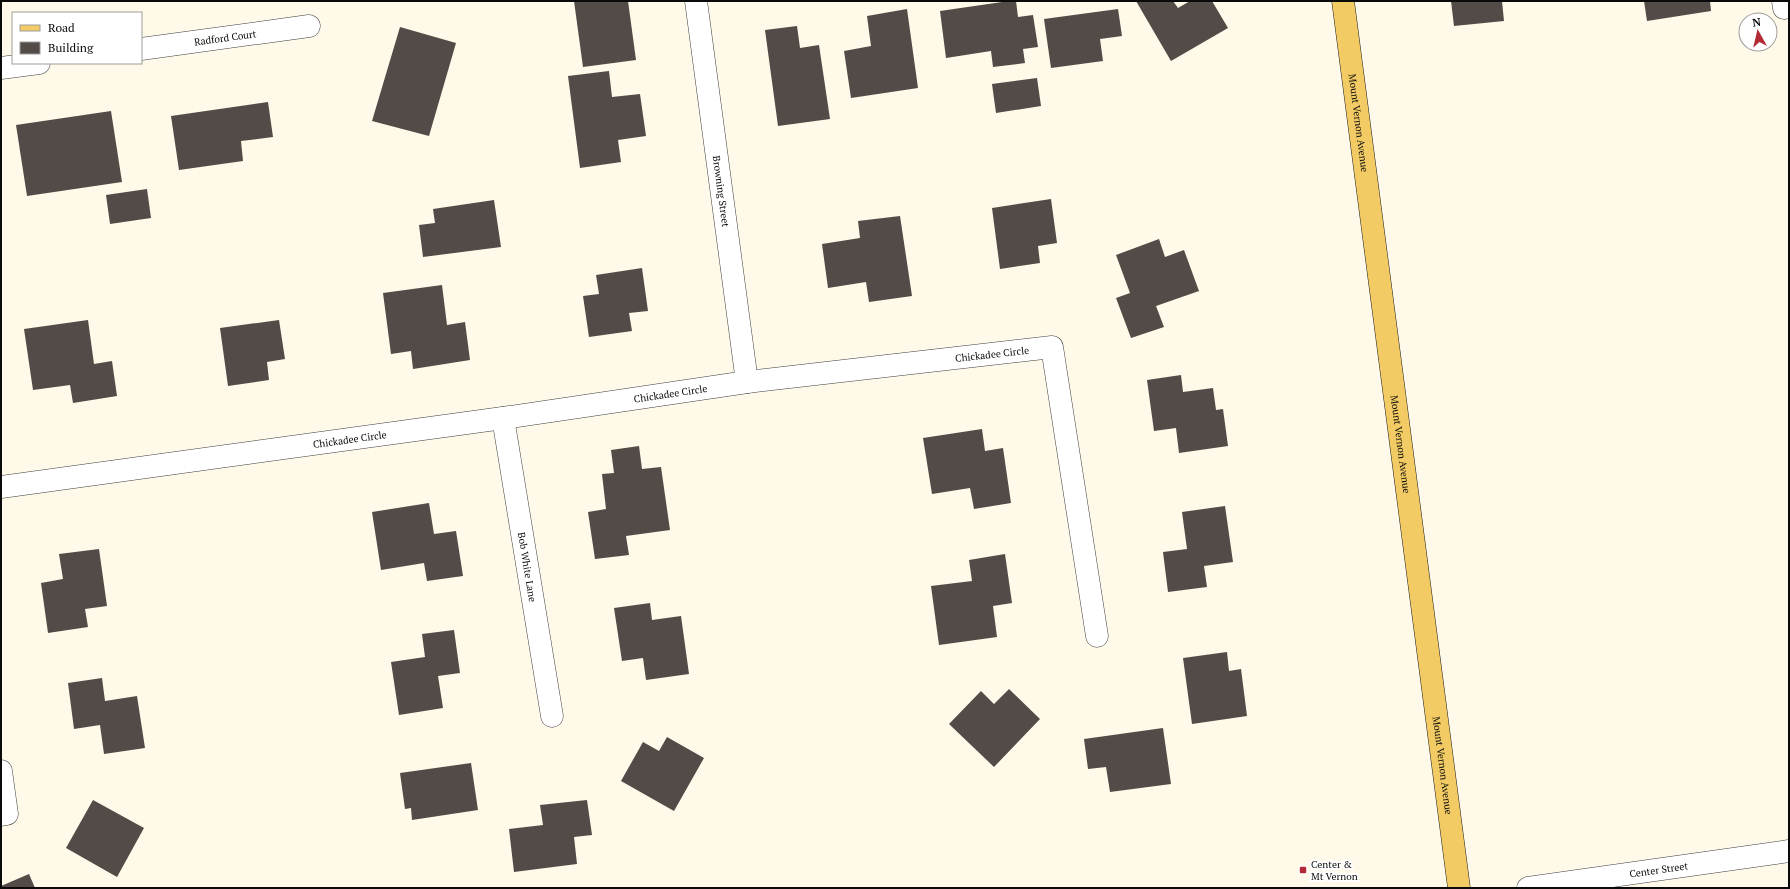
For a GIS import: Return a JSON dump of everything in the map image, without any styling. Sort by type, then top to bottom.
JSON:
[{"type":"main road","name":"Mount Vernon Avenue","points":[[1343,1],[1459,888]]},
{"type":"street","name":"Browning Street","points":[[696,1],[748,382]]},
{"type":"street","name":"Radford Court","points":[[142,49],[309,26]]},
{"type":"street","points":[[1,68],[31,64]]},
{"type":"street","name":"Chickadee Circle","points":[[1,487],[503,418],[748,382],[1052,347],[1097,636]]},
{"type":"street","name":"Bob White Lane","points":[[503,418],[552,716]]},
{"type":"street","points":[[1,771],[7,814],[1,815]]},
{"type":"street","name":"Center Street","points":[[1528,888],[1789,851]]},
{"type":"building","points":[[574,1],[628,1],[636,60],[583,67]]},
{"type":"building","points":[[1016,1],[1018,17],[1033,15],[1038,47],[1023,49],[1025,63],[993,67],[991,51],[946,58],[940,11]]},
{"type":"building","points":[[1136,1],[1173,1],[1178,8],[1190,1],[1212,1],[1228,28],[1171,61]]},
{"type":"building","points":[[1451,1],[1502,1],[1504,21],[1454,26]]},
{"type":"building","points":[[1644,1],[1710,1],[1711,11],[1647,21]]},
{"type":"building","points":[[907,9],[918,88],[851,98],[844,51],[871,46],[867,16]]},
{"type":"building","points":[[1118,9],[1122,36],[1100,39],[1103,61],[1051,68],[1044,19]]},
{"type":"building","points":[[797,26],[800,48],[819,45],[830,119],[778,126],[765,30]]},
{"type":"building","points":[[400,27],[456,43],[429,136],[372,121]]},
{"type":"building","points":[[609,71],[612,97],[640,94],[646,136],[618,140],[621,162],[580,168],[568,76]]},
{"type":"building","points":[[1037,78],[1041,106],[996,113],[992,84]]},
{"type":"building","points":[[268,102],[273,137],[241,141],[243,161],[179,170],[171,116]]},
{"type":"building","points":[[111,111],[122,182],[27,196],[16,125]]},
{"type":"building","points":[[147,189],[151,218],[110,224],[106,195]]},
{"type":"building","points":[[1051,199],[1057,243],[1038,246],[1040,263],[1000,269],[992,208]]},
{"type":"building","points":[[494,200],[501,247],[423,257],[419,225],[435,223],[433,209]]},
{"type":"building","points":[[900,216],[912,296],[869,302],[866,282],[828,288],[822,244],[860,238],[858,221]]},
{"type":"building","points":[[1159,239],[1165,257],[1184,250],[1199,291],[1156,306],[1164,327],[1131,338],[1116,298],[1130,293],[1116,255]]},
{"type":"building","points":[[642,268],[648,311],[629,313],[632,331],[589,337],[583,296],[599,294],[596,275]]},
{"type":"building","points":[[442,285],[447,325],[465,322],[470,360],[413,369],[411,351],[391,354],[383,293]]},
{"type":"building","points":[[88,320],[94,364],[112,361],[117,396],[73,403],[70,385],[33,390],[24,329]]},
{"type":"building","points":[[279,320],[285,359],[267,362],[269,380],[228,386],[220,328]]},
{"type":"building","points":[[1181,375],[1183,392],[1213,388],[1216,410],[1223,409],[1228,446],[1179,453],[1176,428],[1154,431],[1147,380]]},
{"type":"building","points":[[982,429],[985,451],[1003,448],[1011,503],[974,509],[970,488],[932,494],[923,438]]},
{"type":"building","points":[[639,446],[642,469],[661,467],[670,530],[626,536],[629,555],[595,559],[588,512],[606,509],[602,474],[614,473],[611,450]]},
{"type":"building","points":[[429,503],[434,534],[456,531],[463,576],[427,581],[424,563],[381,570],[372,512]]},
{"type":"building","points":[[1225,506],[1233,562],[1204,566],[1207,587],[1168,592],[1163,552],[1187,549],[1182,512]]},
{"type":"building","points":[[99,549],[107,606],[85,609],[88,627],[48,633],[41,583],[63,579],[59,554]]},
{"type":"building","points":[[1005,554],[1012,603],[993,606],[997,637],[939,645],[931,586],[972,581],[969,560]]},
{"type":"building","points":[[650,603],[652,620],[681,616],[689,674],[646,680],[643,658],[622,661],[614,608]]},
{"type":"building","points":[[454,630],[460,673],[438,676],[443,708],[399,715],[391,662],[425,657],[422,634]]},
{"type":"building","points":[[1227,652],[1229,671],[1241,669],[1247,716],[1192,724],[1183,658]]},
{"type":"building","points":[[102,678],[105,701],[137,696],[145,748],[104,754],[100,725],[74,729],[68,683]]},
{"type":"building","points":[[1009,689],[1040,719],[994,767],[949,724],[981,691],[994,704]]},
{"type":"building","points":[[1163,728],[1171,784],[1110,792],[1106,767],[1088,769],[1084,739]]},
{"type":"building","points":[[667,737],[704,758],[674,811],[621,781],[643,742],[659,751]]},
{"type":"building","points":[[471,763],[478,810],[412,820],[411,808],[405,809],[400,773]]},
{"type":"building","points":[[93,800],[144,828],[117,877],[66,848]]},
{"type":"building","points":[[587,800],[592,835],[574,837],[577,864],[514,872],[509,829],[543,825],[540,805]]},
{"type":"building","points":[[29,874],[35,888],[1,888],[1,886]]},
{"type":"place","name":"Center & Mt Vernon","points":[[1303,870]]}]
